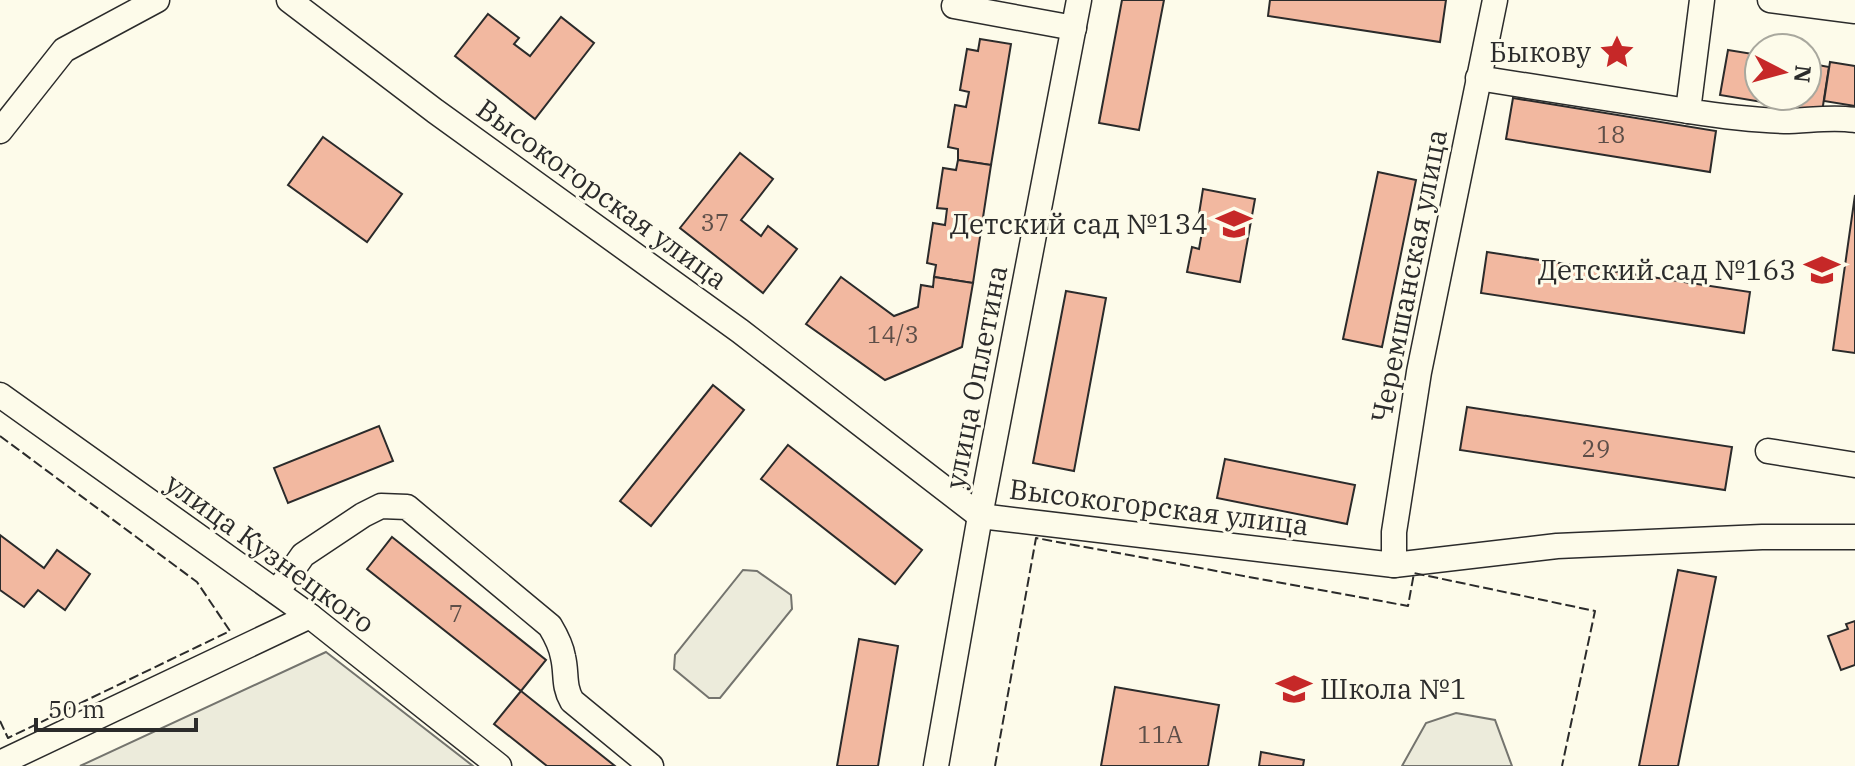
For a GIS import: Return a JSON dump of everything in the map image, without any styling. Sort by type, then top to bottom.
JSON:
[{"type":"street","points":[[0,131],[64,50],[157,0]]},
{"type":"street","name":"Высокогорская улица","points":[[289,0],[435,111],[740,331],[980,516],[1394,565],[1557,546],[1762,537],[1855,537]]},
{"type":"street","name":"улица Оплетина","points":[[936,766],[980,516],[1079,0]]},
{"type":"street","name":"Черемшанская улица","points":[[1394,565],[1394,532],[1417,386],[1495,0]]},
{"type":"street","points":[[1688,111],[1702,0]]},
{"type":"street","points":[[1770,0],[1855,11]]},
{"type":"street","points":[[954,6],[1074,28]]},
{"type":"street","points":[[1478,78],[1758,120],[1836,117],[1855,120]]},
{"type":"street","name":"улица Кузнецкого","points":[[0,395],[310,616],[499,766]]},
{"type":"street","points":[[1768,451],[1855,465]]},
{"type":"street","points":[[277,592],[303,555],[363,515],[381,506],[407,507],[550,626],[564,659],[566,691],[572,701],[651,766]]},
{"type":"street","points":[[0,763],[310,616]]},
{"type":"shaded area","points":[[743,570],[757,571],[791,595],[792,609],[720,698],[709,698],[674,669],[675,655]]},
{"type":"shaded area","points":[[326,652],[473,766],[80,766]]},
{"type":"shaded area","points":[[1456,713],[1495,720],[1512,766],[1402,766],[1426,723]]},
{"type":"building","points":[[1122,0],[1164,0],[1139,130],[1099,123]]},
{"type":"building","points":[[1270,0],[1446,0],[1440,42],[1268,16]]},
{"type":"building","points":[[488,14],[519,38],[514,44],[530,56],[561,17],[594,43],[535,119],[455,56]]},
{"type":"building","points":[[980,39],[1011,44],[991,165],[958,160],[958,149],[948,147],[955,105],[966,107],[969,92],[960,90],[967,49],[978,51]]},
{"type":"building","points":[[1728,50],[1743,52],[1743,99],[1720,95]]},
{"type":"building","points":[[1830,62],[1855,66],[1855,106],[1824,101]]},
{"type":"building","points":[[1823,66],[1829,67],[1823,106]]},
{"type":"building","points":[[1513,98],[1716,131],[1710,172],[1506,139]]},
{"type":"building","points":[[323,137],[402,194],[367,242],[288,185]]},
{"type":"building","points":[[740,153],[773,179],[741,220],[761,236],[768,226],[797,249],[763,293],[680,228]]},
{"type":"building","points":[[958,160],[991,165],[973,283],[934,277],[936,265],[927,263],[933,223],[945,225],[947,209],[937,208],[943,168],[956,170]]},
{"type":"building","points":[[1378,172],[1416,180],[1382,347],[1343,339]]},
{"type":"building","points":[[1203,189],[1255,199],[1240,282],[1187,272],[1192,247],[1199,249],[1205,215],[1199,214]]},
{"type":"building","points":[[1855,195],[1855,353],[1833,350]]},
{"type":"building","points":[[1487,252],[1750,292],[1744,333],[1481,293]]},
{"type":"building","points":[[841,277],[894,316],[918,307],[921,285],[933,287],[934,277],[973,283],[962,347],[885,380],[806,324]]},
{"type":"building","points":[[1066,291],[1106,298],[1074,471],[1033,463]]},
{"type":"building","points":[[713,385],[744,410],[651,526],[620,501]]},
{"type":"building","points":[[1467,407],[1732,447],[1725,490],[1460,450]]},
{"type":"building","points":[[379,426],[393,461],[288,503],[274,468]]},
{"type":"building","points":[[788,445],[922,550],[895,584],[761,479]]},
{"type":"building","points":[[1225,459],[1355,485],[1347,524],[1217,498]]},
{"type":"building","points":[[0,535],[44,568],[57,550],[90,574],[65,610],[38,590],[24,607],[0,590]]},
{"type":"building","points":[[392,537],[546,660],[521,691],[367,569]]},
{"type":"building","points":[[1678,570],[1716,577],[1678,766],[1639,766]]},
{"type":"building","points":[[1855,621],[1855,665],[1841,670],[1828,636],[1848,629],[1846,624]]},
{"type":"building","points":[[859,639],[898,646],[878,766],[837,766]]},
{"type":"building","points":[[1115,687],[1219,705],[1208,766],[1101,766]]},
{"type":"building","points":[[521,691],[615,766],[547,766],[494,724]]},
{"type":"building","points":[[1261,752],[1304,760],[1303,766],[1259,766]]},
{"type":"fence","points":[[0,436],[197,582],[230,631],[8,738],[0,721]]},
{"type":"fence","points":[[995,766],[1036,538],[1408,606],[1414,573],[1595,611],[1562,766]]},
{"type":"place","name":"Быкову","points":[[1617,52]]},
{"type":"place","name":"Детский сад №134","points":[[1234,224]]},
{"type":"place","name":"Детский сад №163","points":[[1822,270]]},
{"type":"place","name":"Школа №1","points":[[1294,689]]}]
